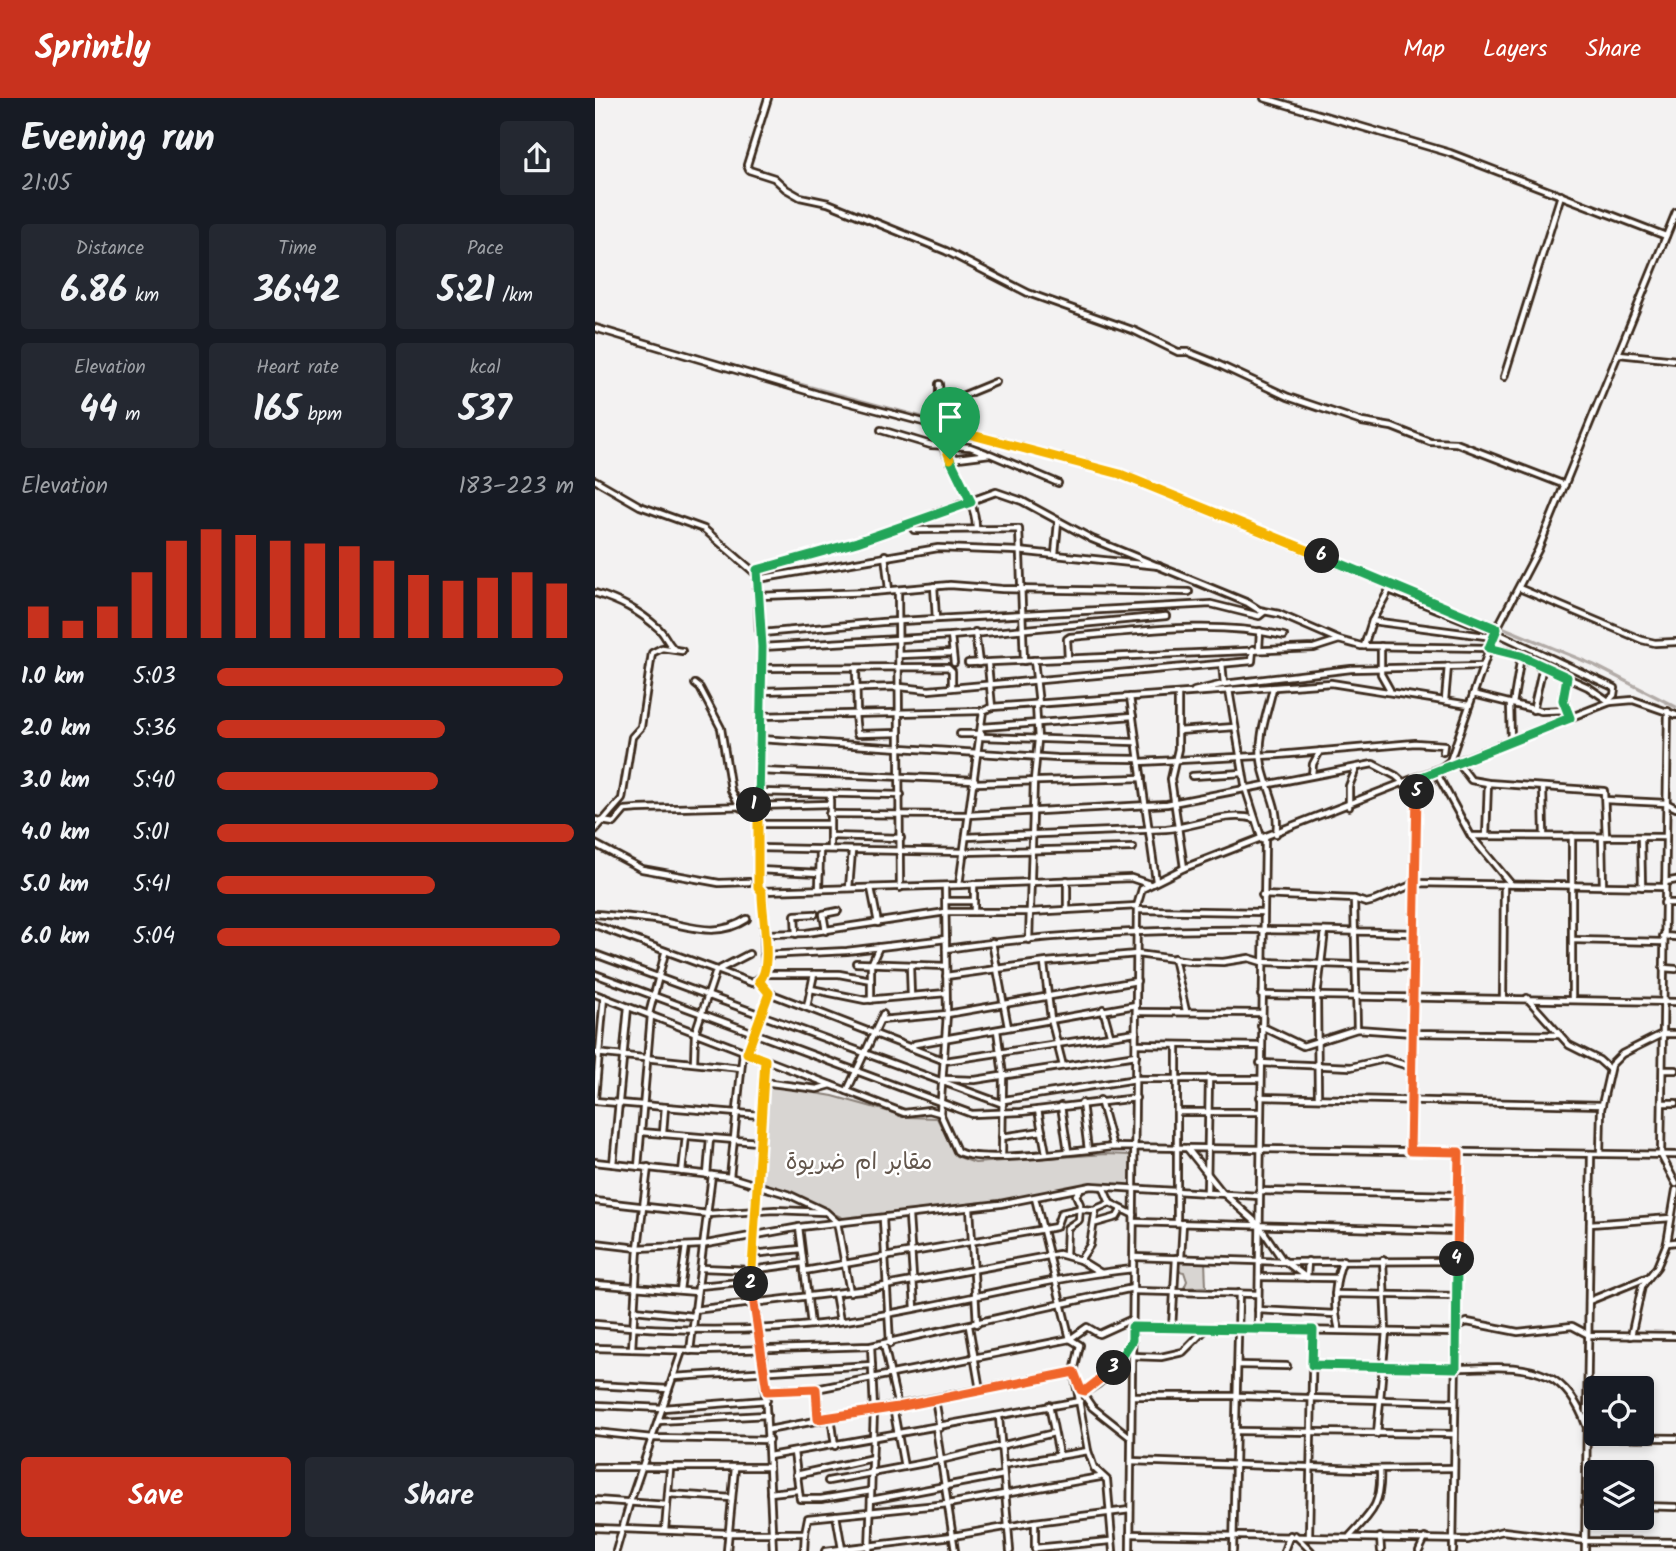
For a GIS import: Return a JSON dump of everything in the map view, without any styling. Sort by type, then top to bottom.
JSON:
[{"type":"street","points":[[768,98],[747,165],[749,170],[774,178],[790,192],[828,203],[920,240],[1028,293],[1135,331],[1178,352],[1188,352],[1288,397],[1362,422],[1392,427],[1430,442],[1456,443],[1565,485]]},
{"type":"street","points":[[1264,98],[1450,153],[1666,236]]},
{"type":"street","points":[[1504,377],[1561,195]]},
{"type":"street","points":[[1436,772],[1450,761],[1495,633],[1519,588],[1565,485],[1676,212]]},
{"type":"street","points":[[595,328],[690,359],[1120,474],[1495,633],[1615,688],[1610,701]]},
{"type":"street","points":[[1619,354],[1676,360]]},
{"type":"street","points":[[940,405],[996,382]]},
{"type":"street","points":[[939,384],[938,426],[950,459],[976,513],[976,527]]},
{"type":"street","points":[[881,430],[922,443],[970,447],[1058,483]]},
{"type":"street","points":[[950,459],[990,454]]},
{"type":"street","points":[[595,480],[640,506],[704,529],[757,576]]},
{"type":"street","points":[[595,925],[748,982],[759,981],[765,974],[766,934],[762,892],[758,887],[762,633],[759,630],[757,576],[761,567],[829,551],[910,524],[950,506],[998,492],[1022,501],[1058,522],[1264,612],[1279,614],[1339,640],[1364,646],[1489,648],[1521,656],[1610,701]]},
{"type":"street","points":[[1055,554],[1058,522]]},
{"type":"street","points":[[910,524],[915,530],[976,527],[1019,529],[1019,588],[1024,661]]},
{"type":"street","points":[[757,576],[938,548],[1055,554],[1147,567],[1159,566]]},
{"type":"street","points":[[885,555],[889,590]]},
{"type":"street","points":[[759,596],[934,586],[1189,592]]},
{"type":"street","points":[[934,586],[936,619]]},
{"type":"street","points":[[1519,588],[1642,640],[1655,643],[1676,642]]},
{"type":"street","points":[[898,590],[901,888]]},
{"type":"street","points":[[1364,646],[1372,621],[1389,590],[1495,633]]},
{"type":"street","points":[[595,593],[624,602],[638,611],[679,650],[657,649],[649,660],[641,727],[632,737],[622,799],[595,830]]},
{"type":"street","points":[[762,633],[899,621],[1211,604],[1259,616],[1264,612]]},
{"type":"street","points":[[762,647],[951,636],[1165,616]]},
{"type":"street","points":[[1372,621],[1495,633]]},
{"type":"street","points":[[1068,658],[1067,639],[1070,637],[1163,629],[1260,631],[1285,636]]},
{"type":"street","points":[[761,691],[989,685],[1252,661],[1260,631]]},
{"type":"street","points":[[975,632],[979,663]]},
{"type":"street","points":[[951,636],[954,663]]},
{"type":"street","points":[[968,663],[988,665],[1068,658],[1323,647],[1339,640]]},
{"type":"street","points":[[1381,646],[1381,670],[1390,690]]},
{"type":"street","points":[[1224,650],[1224,684]]},
{"type":"street","points":[[899,655],[952,653]]},
{"type":"street","points":[[1511,740],[1512,704],[1521,656]]},
{"type":"street","points":[[1029,940],[1034,780],[1038,740],[1034,660]]},
{"type":"street","points":[[988,665],[992,707]]},
{"type":"street","points":[[1445,700],[1448,666]]},
{"type":"street","points":[[1186,694],[1224,684],[1352,669],[1483,666]]},
{"type":"street","points":[[1533,710],[1543,666]]},
{"type":"street","points":[[761,668],[950,667],[953,687]]},
{"type":"street","points":[[856,669],[857,734],[899,733]]},
{"type":"street","points":[[1567,677],[1563,694],[1570,718]]},
{"type":"street","points":[[759,716],[983,711],[992,707],[1331,683],[1390,690],[1469,705]]},
{"type":"street","points":[[695,684],[700,688],[721,728],[731,790],[741,808]]},
{"type":"street","points":[[1273,688],[1265,714],[1260,756],[1275,800],[1278,824],[1276,835]]},
{"type":"street","points":[[1229,690],[1243,773],[1255,819],[1264,840],[1258,1329]]},
{"type":"street","points":[[1473,694],[1533,710],[1567,710]]},
{"type":"street","points":[[1178,695],[1176,760],[1171,779],[1177,803],[1184,869]]},
{"type":"street","points":[[1130,696],[1134,742],[1147,806],[1156,881]]},
{"type":"street","points":[[1130,1551],[1137,908],[1140,891],[1149,884],[1184,869],[1459,764],[1511,740],[1610,701],[1633,700],[1676,715]]},
{"type":"street","points":[[959,885],[980,752],[983,711]]},
{"type":"street","points":[[1668,711],[1661,1155],[1676,1184]]},
{"type":"street","points":[[983,727],[1133,716]]},
{"type":"street","points":[[1178,731],[1235,727]]},
{"type":"street","points":[[960,734],[1038,740],[1134,742]]},
{"type":"street","points":[[760,740],[1139,760],[1260,756],[1415,743],[1444,745],[1444,752]]},
{"type":"street","points":[[1312,775],[1313,764],[1321,750]]},
{"type":"street","points":[[1459,764],[1471,779],[1488,783],[1604,792],[1603,887]]},
{"type":"street","points":[[829,814],[969,815],[1147,806],[1177,803],[1312,775],[1376,765],[1405,785]]},
{"type":"street","points":[[1349,807],[1349,786],[1356,768]]},
{"type":"street","points":[[759,771],[975,781],[1142,778]]},
{"type":"street","points":[[1436,772],[1471,836],[1508,884],[1503,998]]},
{"type":"street","points":[[1192,776],[1243,773]]},
{"type":"street","points":[[1410,1151],[1417,779]]},
{"type":"street","points":[[1486,836],[1488,783]]},
{"type":"street","points":[[1543,788],[1544,836]]},
{"type":"street","points":[[759,792],[901,795]]},
{"type":"street","points":[[830,793],[830,849]]},
{"type":"street","points":[[1605,800],[1666,803],[1676,808]]},
{"type":"street","points":[[595,820],[614,823],[625,810],[638,809],[749,808],[759,803],[830,804]]},
{"type":"street","points":[[749,808],[758,813]]},
{"type":"street","points":[[966,837],[1179,828],[1228,816],[1255,819]]},
{"type":"street","points":[[758,824],[829,824]]},
{"type":"street","points":[[829,836],[901,838]]},
{"type":"street","points":[[1471,836],[1665,837]]},
{"type":"street","points":[[1572,836],[1572,999]]},
{"type":"street","points":[[1641,838],[1642,887]]},
{"type":"street","points":[[595,844],[642,869],[719,883],[749,882]]},
{"type":"street","points":[[758,848],[901,852],[1031,852],[1133,848]]},
{"type":"street","points":[[819,889],[820,850]]},
{"type":"street","points":[[849,888],[852,850]]},
{"type":"street","points":[[758,870],[820,873]]},
{"type":"street","points":[[762,892],[849,888],[946,888],[974,884],[1131,878],[1149,884]]},
{"type":"street","points":[[1067,880],[1067,911]]},
{"type":"street","points":[[1262,895],[1366,903],[1416,883],[1642,887],[1676,880]]},
{"type":"street","points":[[974,884],[974,912]]},
{"type":"street","points":[[871,888],[878,923]]},
{"type":"street","points":[[946,888],[947,1014],[940,1113],[959,1153],[1002,1156],[1113,1147],[1187,1147],[1676,1155]]},
{"type":"street","points":[[1354,900],[1357,1029]]},
{"type":"street","points":[[946,901],[974,901]]},
{"type":"street","points":[[1664,903],[1676,903]]},
{"type":"street","points":[[766,934],[826,931],[946,912],[1137,908],[1263,912]]},
{"type":"street","points":[[826,931],[823,914],[838,911]]},
{"type":"street","points":[[595,914],[660,921],[705,931],[721,931],[747,919]]},
{"type":"street","points":[[796,934],[795,915],[814,914]]},
{"type":"street","points":[[946,949],[992,942],[1138,931],[1262,929],[1414,933]]},
{"type":"street","points":[[1318,1098],[1317,997],[1325,931]]},
{"type":"street","points":[[1573,940],[1676,937]]},
{"type":"street","points":[[764,955],[880,947],[946,939]]},
{"type":"street","points":[[992,942],[1008,1027]]},
{"type":"street","points":[[871,1000],[871,965],[880,947]]},
{"type":"street","points":[[638,1167],[650,1014],[665,953]]},
{"type":"street","points":[[595,954],[1004,1102],[1136,1079],[1260,1079]]},
{"type":"street","points":[[694,1062],[695,1033],[716,971],[749,954]]},
{"type":"street","points":[[946,976],[1137,954],[1223,962],[1252,958],[1262,962],[1413,967]]},
{"type":"street","points":[[1174,958],[1186,1011]]},
{"type":"street","points":[[856,963],[946,966]]},
{"type":"street","points":[[1044,964],[1051,1019],[1063,1066]]},
{"type":"street","points":[[910,966],[911,996]]},
{"type":"street","points":[[1663,968],[1676,969]]},
{"type":"street","points":[[595,974],[972,1114],[1003,1114],[1100,1100],[1136,1098]]},
{"type":"street","points":[[765,974],[839,974],[871,980]]},
{"type":"street","points":[[807,1007],[814,974]]},
{"type":"street","points":[[759,981],[769,993],[945,1061],[1136,1032]]},
{"type":"street","points":[[847,1091],[882,1017],[947,1014],[1136,981]]},
{"type":"street","points":[[811,989],[871,1000],[946,993]]},
{"type":"street","points":[[595,993],[904,1113],[929,1110],[940,1113]]},
{"type":"street","points":[[730,1177],[741,1068],[769,993]]},
{"type":"street","points":[[1261,995],[1676,1002]]},
{"type":"street","points":[[604,997],[595,1099],[760,1115]]},
{"type":"street","points":[[1527,998],[1576,1050],[1599,1060],[1609,1070]]},
{"type":"street","points":[[910,1048],[915,1044],[1136,1005]]},
{"type":"street","points":[[613,1164],[628,1007]]},
{"type":"street","points":[[1103,1009],[1110,1034]]},
{"type":"street","points":[[1136,1012],[1261,1013]]},
{"type":"street","points":[[1261,1026],[1303,1046],[1357,1029],[1413,1033],[1560,1035]]},
{"type":"street","points":[[997,1030],[1003,1075],[1002,1156]]},
{"type":"street","points":[[1600,1154],[1602,1105],[1613,1062],[1622,1054],[1662,1034],[1676,1034]]},
{"type":"street","points":[[1136,1044],[1261,1046]]},
{"type":"street","points":[[1172,1328],[1180,1223],[1177,1191],[1177,1045]]},
{"type":"street","points":[[597,1053],[741,1068]]},
{"type":"street","points":[[944,1081],[973,1080],[1136,1055]]},
{"type":"street","points":[[1260,1063],[1351,1067],[1385,1059],[1412,1067]]},
{"type":"street","points":[[765,1060],[753,1211],[751,1281],[767,1391],[773,1551]]},
{"type":"street","points":[[1663,1070],[1676,1070]]},
{"type":"street","points":[[1206,1191],[1209,1078]]},
{"type":"street","points":[[763,1082],[817,1090],[831,1085]]},
{"type":"street","points":[[1260,1097],[1602,1105]]},
{"type":"street","points":[[1100,1100],[1113,1147]]},
{"type":"street","points":[[1662,1102],[1676,1102]]},
{"type":"street","points":[[1082,1103],[1088,1150]]},
{"type":"street","points":[[1061,1106],[1068,1151]]},
{"type":"street","points":[[663,1133],[665,1107]]},
{"type":"street","points":[[1038,1110],[1046,1153]]},
{"type":"street","points":[[1177,1112],[1260,1112]]},
{"type":"street","points":[[1002,1137],[1042,1131]]},
{"type":"street","points":[[641,1132],[758,1142]]},
{"type":"street","points":[[682,1172],[686,1136]]},
{"type":"street","points":[[690,1351],[708,1214],[710,1138]]},
{"type":"street","points":[[1187,1147],[1223,1192],[1259,1225],[1286,1262],[1307,1278]]},
{"type":"street","points":[[1453,1551],[1459,1152]]},
{"type":"street","points":[[1588,1376],[1591,1154]]},
{"type":"street","points":[[595,1162],[730,1177],[756,1184],[826,1212],[837,1222],[850,1292]]},
{"type":"street","points":[[632,1349],[638,1248],[648,1167]]},
{"type":"street","points":[[595,1243],[638,1248],[705,1244],[799,1227],[970,1208],[1083,1188],[1458,1195]]},
{"type":"street","points":[[1066,1255],[1067,1228],[1079,1220],[1076,1195],[1083,1188]]},
{"type":"street","points":[[1104,1189],[1109,1203],[1134,1215]]},
{"type":"street","points":[[1631,1336],[1639,1295],[1646,1278],[1657,1267],[1667,1243],[1676,1195]]},
{"type":"street","points":[[1035,1198],[1070,1339]]},
{"type":"street","points":[[595,1201],[708,1214],[753,1211],[826,1212]]},
{"type":"street","points":[[804,1271],[1056,1227],[1061,1213],[1079,1209],[1095,1210],[1109,1203]]},
{"type":"street","points":[[970,1208],[977,1324]]},
{"type":"street","points":[[1080,1259],[1089,1248],[1096,1223],[1095,1210]]},
{"type":"street","points":[[1096,1223],[1117,1217],[1121,1210]]},
{"type":"street","points":[[909,1216],[915,1308]]},
{"type":"street","points":[[1590,1224],[1671,1218]]},
{"type":"street","points":[[883,1219],[889,1313],[887,1344],[895,1407],[895,1434],[904,1467]]},
{"type":"street","points":[[1134,1223],[1458,1231]]},
{"type":"street","points":[[799,1227],[811,1325]]},
{"type":"street","points":[[1667,1243],[1676,1242]]},
{"type":"street","points":[[680,1290],[686,1246]]},
{"type":"street","points":[[752,1254],[801,1249]]},
{"type":"street","points":[[634,1310],[694,1313],[755,1305],[887,1286],[1051,1255],[1080,1259],[1101,1273]]},
{"type":"street","points":[[1134,1257],[1286,1262],[1457,1261]]},
{"type":"street","points":[[1339,1330],[1335,1314],[1335,1279],[1343,1260]]},
{"type":"street","points":[[1377,1434],[1386,1331],[1383,1260]]},
{"type":"street","points":[[1307,1278],[1308,1261]]},
{"type":"street","points":[[702,1268],[751,1270],[803,1262]]},
{"type":"street","points":[[595,1324],[693,1331],[759,1330],[811,1325],[889,1313],[1056,1280],[1133,1269]]},
{"type":"street","points":[[1259,1277],[1335,1279]]},
{"type":"street","points":[[1589,1301],[1646,1278]]},
{"type":"street","points":[[699,1286],[751,1281]]},
{"type":"street","points":[[595,1284],[697,1292]]},
{"type":"street","points":[[595,1348],[690,1351],[871,1346],[1133,1290],[1258,1294]]},
{"type":"street","points":[[835,1293],[840,1321]]},
{"type":"street","points":[[1233,1551],[1237,1462],[1238,1293]]},
{"type":"street","points":[[1335,1294],[1457,1296]]},
{"type":"street","points":[[1258,1310],[1335,1314]]},
{"type":"street","points":[[1070,1339],[1081,1328],[1087,1327],[1099,1334],[1132,1319]]},
{"type":"street","points":[[1132,1327],[1456,1330],[1467,1322],[1521,1332],[1572,1326],[1588,1335],[1676,1336]]},
{"type":"street","points":[[969,1326],[980,1390]]},
{"type":"street","points":[[1132,1356],[1161,1357],[1183,1352],[1208,1328]]},
{"type":"street","points":[[1310,1536],[1313,1330]]},
{"type":"street","points":[[767,1391],[816,1389],[1070,1339],[1078,1342],[1080,1347],[1074,1372],[1088,1451],[1094,1468],[1107,1480],[1107,1511],[1113,1551]]},
{"type":"street","points":[[1081,1390],[1090,1389],[1116,1367],[1132,1340]]},
{"type":"street","points":[[869,1548],[874,1410],[871,1346]]},
{"type":"street","points":[[616,1551],[630,1502],[683,1351]]},
{"type":"street","points":[[673,1377],[871,1365]]},
{"type":"street","points":[[1238,1365],[1287,1366]]},
{"type":"street","points":[[1312,1365],[1383,1368],[1508,1366],[1547,1376],[1568,1392],[1584,1423]]},
{"type":"street","points":[[768,1430],[1074,1372]]},
{"type":"street","points":[[1077,1383],[1092,1408],[1128,1434],[1131,1446]]},
{"type":"street","points":[[595,1385],[669,1389]]},
{"type":"street","points":[[816,1389],[818,1419]]},
{"type":"street","points":[[1132,1396],[1455,1402]]},
{"type":"street","points":[[935,1399],[955,1551]]},
{"type":"street","points":[[595,1405],[663,1408],[767,1400]]},
{"type":"street","points":[[769,1456],[1080,1401]]},
{"type":"street","points":[[1049,1405],[1059,1455]]},
{"type":"street","points":[[658,1421],[767,1415]]},
{"type":"street","points":[[831,1416],[835,1446]]},
{"type":"street","points":[[999,1417],[1010,1551]]},
{"type":"street","points":[[1237,1431],[1454,1434]]},
{"type":"street","points":[[595,1432],[652,1438],[769,1440]]},
{"type":"street","points":[[828,1480],[941,1460],[1054,1433]]},
{"type":"street","points":[[1654,1438],[1676,1438]]},
{"type":"street","points":[[1003,1465],[1088,1451]]},
{"type":"street","points":[[794,1452],[798,1490],[802,1500],[871,1491]]},
{"type":"street","points":[[796,1475],[873,1458]]},
{"type":"street","points":[[1131,1461],[1237,1462],[1380,1469],[1454,1468]]},
{"type":"street","points":[[595,1467],[769,1467]]},
{"type":"street","points":[[727,1551],[735,1468]]},
{"type":"street","points":[[665,1530],[670,1469]]},
{"type":"street","points":[[1350,1536],[1380,1498],[1380,1469]]},
{"type":"street","points":[[871,1500],[1003,1475]]},
{"type":"street","points":[[804,1551],[808,1518],[949,1504],[1101,1476]]},
{"type":"street","points":[[770,1493],[798,1490]]},
{"type":"street","points":[[668,1494],[732,1498]]},
{"type":"street","points":[[595,1500],[667,1505]]},
{"type":"street","points":[[1654,1506],[1676,1507]]},
{"type":"street","points":[[825,1551],[869,1548],[1107,1511],[1130,1510]]},
{"type":"street","points":[[836,1515],[842,1549]]},
{"type":"street","points":[[1035,1522],[1036,1550],[1110,1541]]},
{"type":"street","points":[[595,1528],[729,1534],[805,1532]]},
{"type":"street","points":[[1585,1551],[1586,1530]]},
{"type":"street","points":[[1130,1534],[1479,1539],[1503,1531],[1586,1541],[1673,1542],[1670,1551]]},
{"type":"street","points":[[1284,1551],[1292,1535]]},
{"type":"street","points":[[1292,1535],[1311,1551]]},
{"type":"street","points":[[1380,1537],[1381,1551]]},
{"type":"street","points":[[1419,1551],[1425,1538]]},
{"type":"green space","name":"مقابر ام ضريوة","points":[[768,1085],[833,1096],[908,1117],[937,1118],[956,1156],[975,1163],[1106,1154],[1131,1155],[1130,1188],[1088,1186],[984,1205],[850,1221],[759,1181]]},
{"type":"green space","points":[[1205,1260],[1206,1287],[1184,1288],[1187,1281],[1184,1272],[1179,1271],[1179,1261]]},
{"type":"waterway","points":[[595,324],[673,349]]},
{"type":"waterway","points":[[717,362],[1123,471],[1594,665],[1676,707]]},
{"type":"route","points":[[938,426],[1120,474],[1497,629],[1489,648],[1521,656],[1567,677],[1563,700],[1570,718],[1417,779],[1410,1151],[1459,1152],[1456,1368],[1312,1365],[1313,1330],[1132,1327],[1132,1340],[1116,1367],[1085,1391],[1081,1390],[1074,1372],[898,1407],[818,1419],[816,1389],[767,1391],[763,1350],[760,1350],[757,1311],[751,1286],[753,1211],[765,1060],[747,1053],[769,993],[759,981],[765,974],[766,934],[762,892],[758,887],[758,813],[757,815],[749,808],[759,803],[762,633],[759,630],[759,585],[755,574],[761,567],[823,553],[913,523],[950,506],[971,502],[950,459],[938,426]]}]
